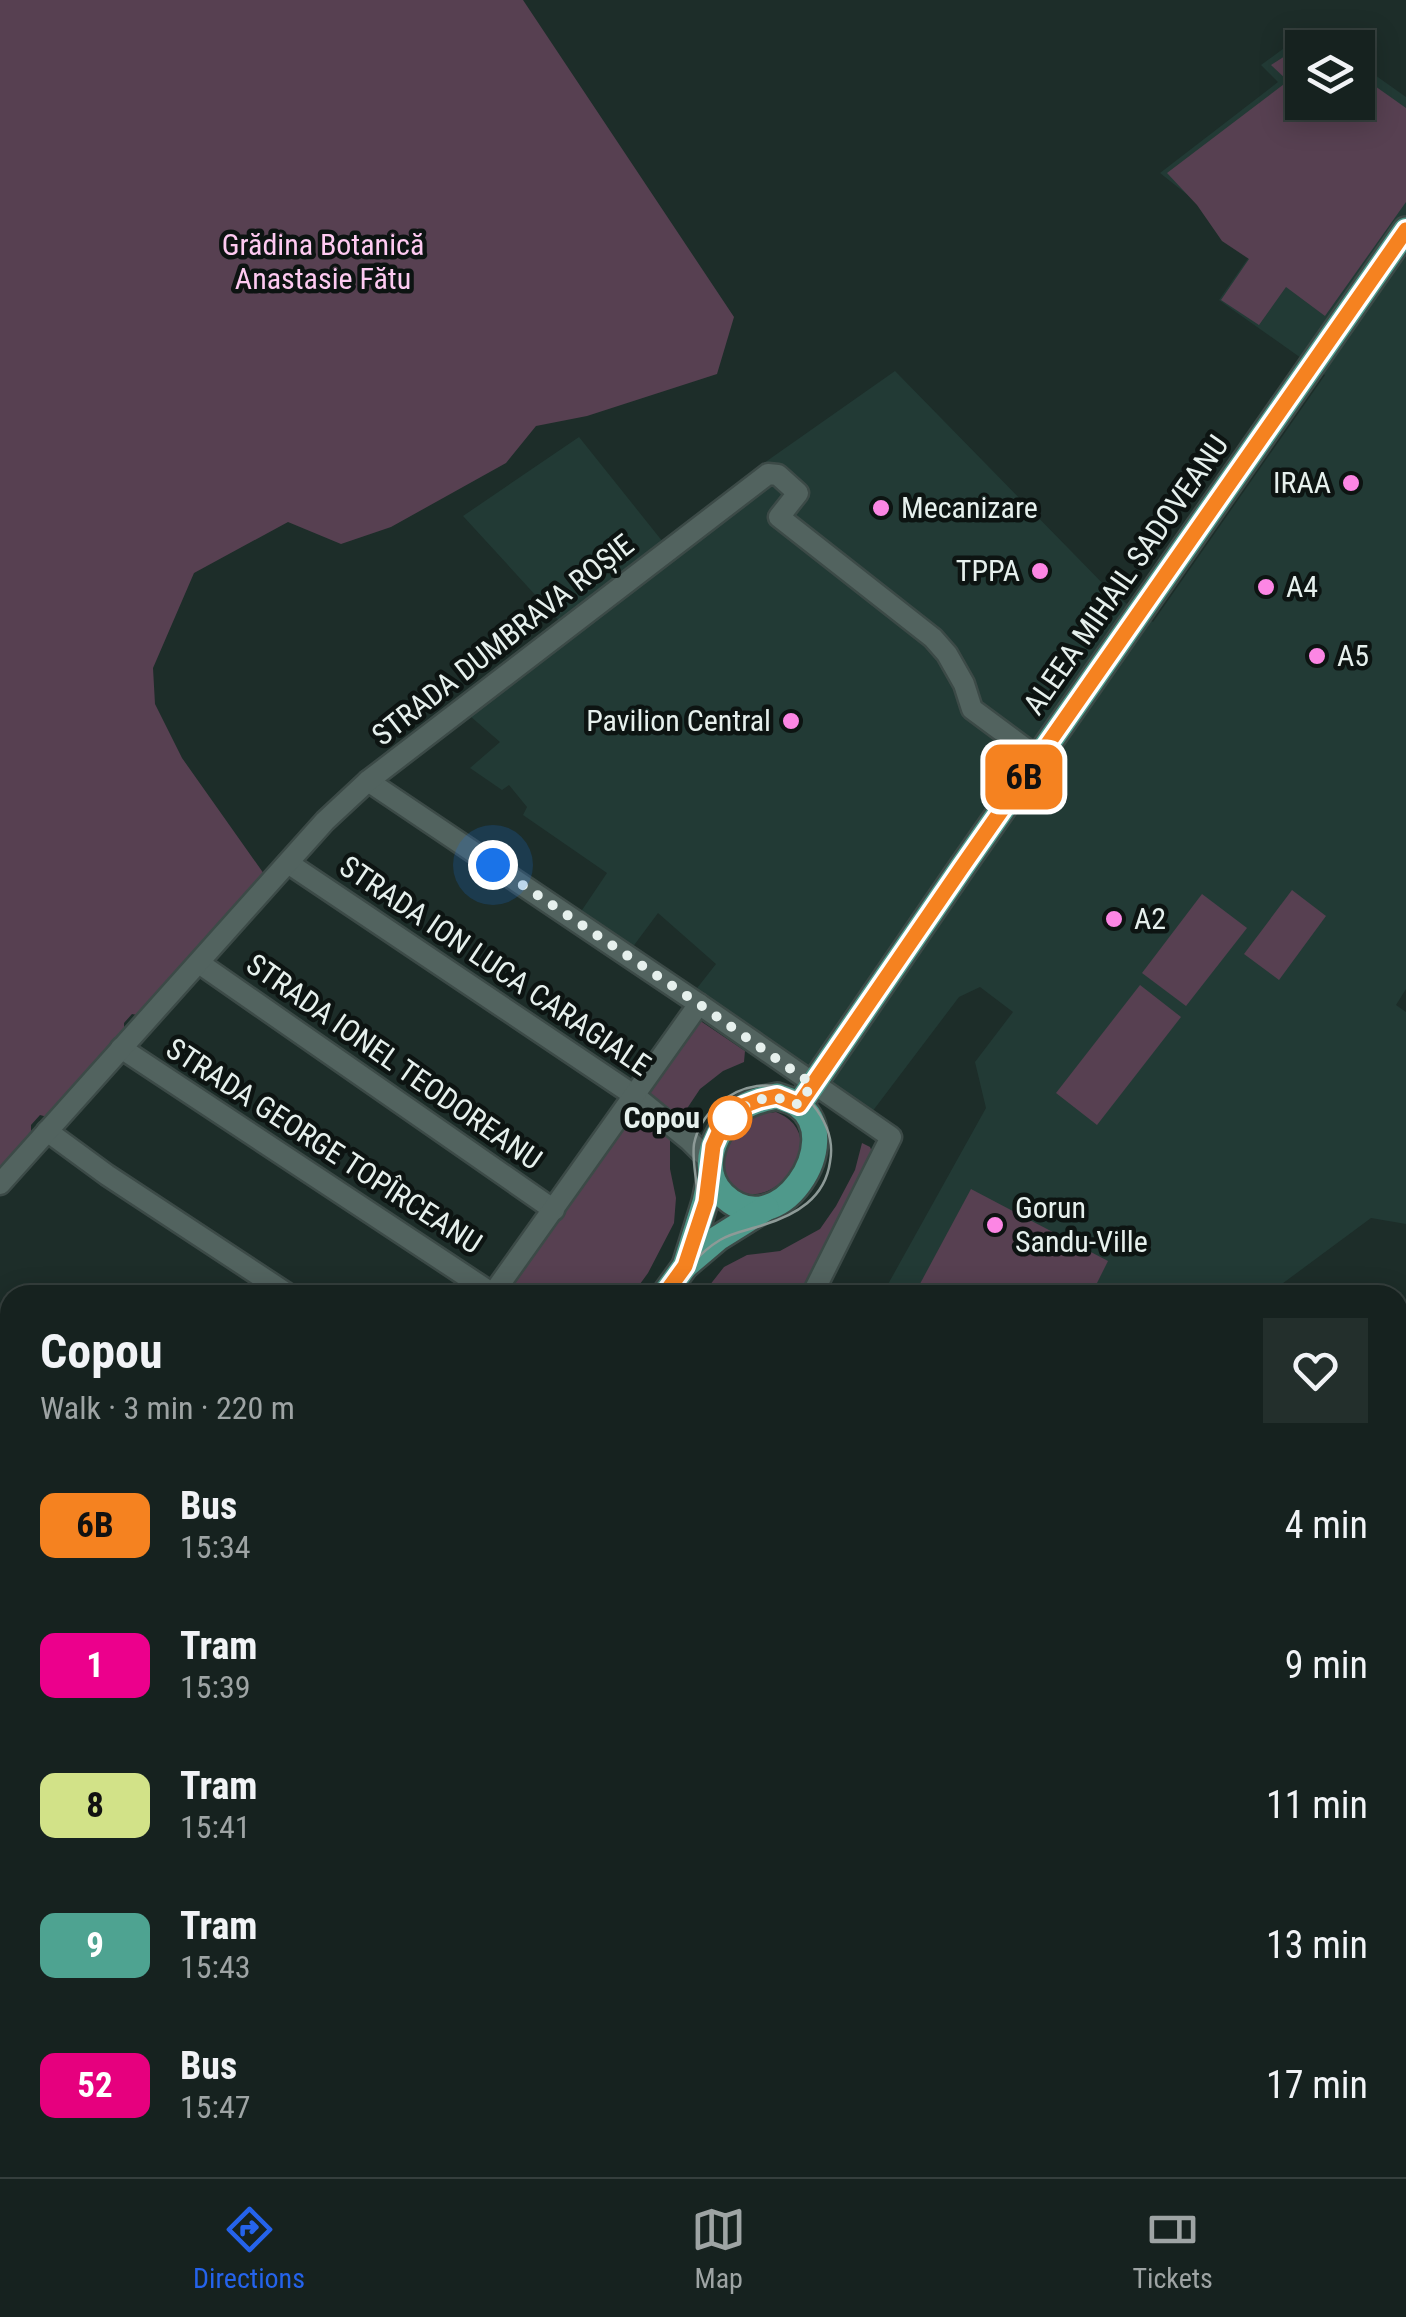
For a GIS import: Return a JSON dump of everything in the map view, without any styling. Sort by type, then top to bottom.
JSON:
[{"type":"main road","name":"ALEEA MIHAIL SADOVEANU","points":[[806,1094],[1406,230]]},
{"type":"main road","points":[[671,1285],[685,1266],[718,1238],[790,1194],[801,1182],[813,1156],[814,1141],[806,1112],[806,1094],[777,1096],[743,1106],[720,1130],[713,1146],[706,1202],[685,1266]]},
{"type":"main road","points":[[711,1168],[715,1187],[732,1204],[753,1210],[767,1207]]},
{"type":"street","name":"STRADA DUMBRAVA ROȘIE","points":[[0,1184],[288,862],[368,781],[768,474],[778,475],[798,493],[778,517],[932,638],[947,654],[972,708],[1038,758]]},
{"type":"street","points":[[368,781],[699,1004],[806,1094],[891,1137],[817,1285]]},
{"type":"street","name":"STRADA ION LUCA CARAGIALE","points":[[288,862],[635,1096],[689,1140],[711,1168]]},
{"type":"street","name":"STRADA IONEL TEODOREANU","points":[[199,963],[554,1210]]},
{"type":"street","points":[[500,1285],[699,1004]]},
{"type":"street","name":"STRADA GEORGE TOPÎRCEANU","points":[[121,1048],[479,1285]]},
{"type":"street","points":[[47,1132],[273,1285]]},
{"type":"shaded area","points":[[1285,47],[1285,120],[1375,120],[1375,75],[1406,97],[1406,989],[1396,1005],[1406,1012],[1406,1224],[1371,1218],[1281,1285],[888,1285],[986,1108],[975,1062],[1013,1012],[980,987],[959,997],[872,1112],[694,992],[716,964],[658,913],[632,948],[580,913],[607,873],[523,815],[527,807],[509,785],[502,790],[470,768],[500,742],[470,716],[572,635],[463,516],[579,437],[675,557],[771,483],[764,463],[895,371],[1113,594],[1153,622],[1325,375],[1219,300],[1249,257],[1199,204],[1160,173],[1278,82],[1261,65]]},
{"type":"green space","name":"Grădina Botanică Anastasie Fătu","points":[[0,0],[523,0],[734,317],[717,374],[587,416],[536,426],[506,463],[391,527],[341,544],[288,522],[194,573],[153,668],[155,704],[182,758],[264,874],[137,1015],[132,1014],[124,1029],[47,1117],[40,1115],[31,1125],[31,1134],[0,1168]]},
{"type":"green space","points":[[1285,56],[1285,78],[1271,65]]},
{"type":"green space","points":[[1285,83],[1285,120],[1375,120],[1375,86],[1406,108],[1406,202],[1325,316],[1286,287],[1259,325],[1221,300],[1249,259],[1222,241],[1197,205],[1167,173]]},
{"type":"green space","points":[[1292,890],[1326,916],[1279,980],[1244,954]]},
{"type":"green space","points":[[1202,894],[1247,928],[1186,1006],[1142,973]]},
{"type":"green space","points":[[1140,985],[1181,1017],[1097,1125],[1056,1093]]},
{"type":"green space","points":[[693,1020],[745,1051],[744,1062],[723,1071],[700,1089],[670,1134],[670,1169],[676,1198],[674,1223],[639,1285],[514,1285]]},
{"type":"green space","points":[[776,1112],[793,1124],[800,1139],[799,1156],[778,1185],[763,1193],[747,1194],[726,1177],[726,1156],[743,1126],[760,1114]]},
{"type":"green space","points":[[862,1143],[870,1147],[875,1159],[811,1285],[710,1285],[724,1267],[747,1255],[780,1251],[820,1229],[855,1170]]},
{"type":"green space","name":"Gorun Sandu-Ville","points":[[971,1189],[1108,1261],[1096,1285],[919,1285]]},
{"type":"tram line","points":[[668,1285],[690,1246],[696,1223],[694,1144],[702,1123],[717,1105],[746,1088],[772,1086],[802,1095],[818,1111],[830,1139],[830,1162],[822,1186],[807,1203],[787,1216],[712,1245],[676,1285]]},
{"type":"bus line","name":"6B","points":[[671,1285],[685,1266],[706,1202],[713,1146],[720,1130],[743,1106],[759,1100],[777,1096],[799,1105],[1406,230]]},
{"type":"place","name":"IRAA","points":[[1351,483]]},
{"type":"place","name":"Mecanizare","points":[[881,508]]},
{"type":"place","name":"TPPA","points":[[1040,571]]},
{"type":"place","name":"A4","points":[[1266,587]]},
{"type":"place","name":"A5","points":[[1317,656]]},
{"type":"place","name":"Pavilion Central","points":[[791,721]]},
{"type":"place","name":"A2","points":[[1114,919]]},
{"type":"place","name":"Copou","points":[[730,1118]]},
{"type":"place","name":"Gorun Sandu-Ville","points":[[995,1225]]},
{"type":"route","points":[[493,865],[812,1084],[799,1105],[777,1096],[743,1106],[730,1118]]}]
